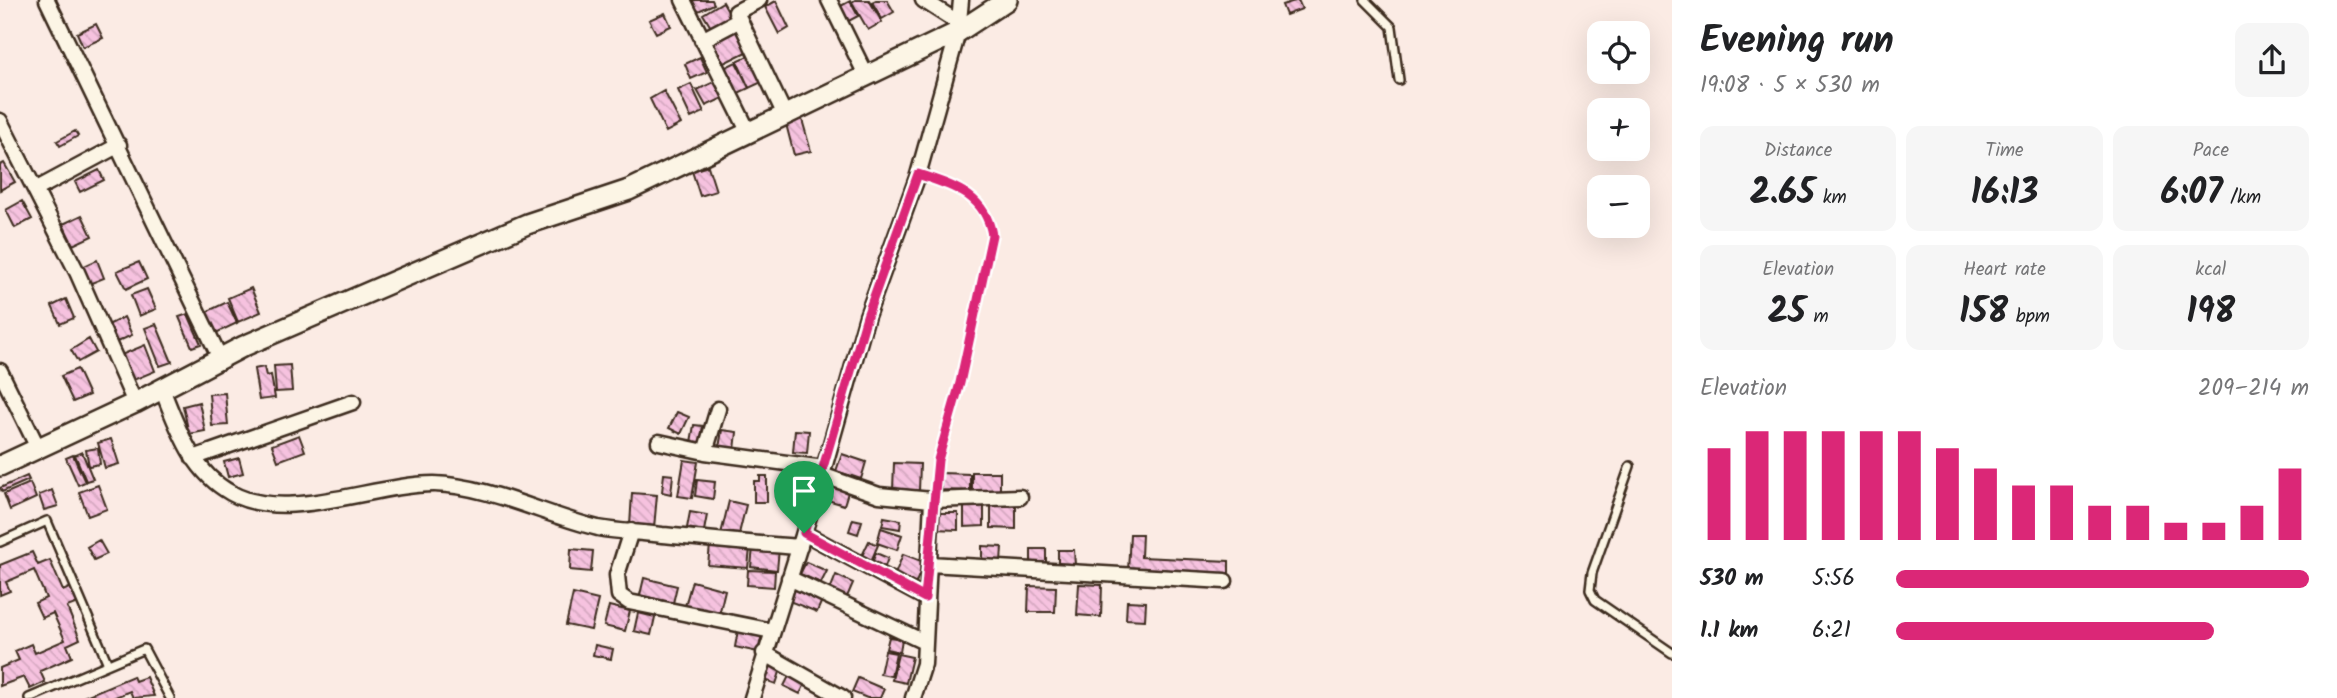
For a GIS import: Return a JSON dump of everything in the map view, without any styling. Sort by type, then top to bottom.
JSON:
[{"type":"street","points":[[47,0],[220,358]]},
{"type":"street","points":[[683,0],[749,133]]},
{"type":"street","points":[[760,0],[736,12],[784,113]]},
{"type":"street","points":[[829,0],[866,75]]},
{"type":"street","points":[[923,0],[959,27]]},
{"type":"street","points":[[752,698],[823,472],[867,316],[918,174],[959,27],[961,0]]},
{"type":"street","points":[[0,466],[135,403],[220,358],[504,233],[629,190],[866,75],[1007,0]]},
{"type":"street","points":[[702,40],[740,20]]},
{"type":"street","points":[[0,121],[77,272],[135,403]]},
{"type":"street","points":[[35,190],[119,145]]},
{"type":"street","points":[[0,371],[38,448]]},
{"type":"street","points":[[162,389],[186,449],[193,458],[229,493],[256,504],[290,505],[408,484],[439,484],[600,528],[802,540],[925,598]]},
{"type":"street","points":[[193,458],[353,402]]},
{"type":"street","points":[[705,452],[718,409]]},
{"type":"street","points":[[659,442],[823,472],[879,495],[932,500],[1020,497]]},
{"type":"street","points":[[913,698],[924,664],[925,598],[932,500]]},
{"type":"street","points":[[631,531],[617,575],[619,596],[629,602],[772,631]]},
{"type":"street","points":[[929,564],[1225,580]]},
{"type":"street","points":[[789,578],[924,642]]},
{"type":"street","points":[[764,653],[843,698]]},
{"type":"lane","points":[[1366,0],[1392,27],[1399,80]]},
{"type":"lane","points":[[1630,466],[1592,573],[1590,590],[1595,600],[1672,653]]},
{"type":"lane","points":[[0,542],[47,521],[108,664]]},
{"type":"lane","points":[[29,698],[144,649],[170,698]]},
{"type":"path","points":[[918,174],[960,188],[989,218],[992,235],[960,383],[938,460],[932,500]]},
{"type":"building","points":[[690,0],[712,0],[714,4],[696,12]]},
{"type":"building","points":[[869,0],[882,22],[868,30],[852,2]]},
{"type":"building","points":[[887,0],[894,12],[882,19],[872,2]]},
{"type":"building","points":[[1298,0],[1302,9],[1286,15],[1282,5]]},
{"type":"building","points":[[776,1],[789,28],[779,34],[765,7]]},
{"type":"building","points":[[850,1],[858,16],[845,23],[837,8]]},
{"type":"building","points":[[723,2],[732,18],[712,29],[703,14]]},
{"type":"building","points":[[665,13],[671,26],[656,33],[649,20]]},
{"type":"building","points":[[96,24],[103,38],[83,47],[77,33]]},
{"type":"building","points":[[737,29],[748,51],[722,64],[711,42]]},
{"type":"building","points":[[752,54],[764,81],[749,88],[737,61]]},
{"type":"building","points":[[700,57],[707,72],[691,79],[685,64]]},
{"type":"building","points":[[736,62],[749,88],[734,95],[722,69]]},
{"type":"building","points":[[714,82],[723,98],[706,106],[697,90]]},
{"type":"building","points":[[691,84],[704,112],[691,118],[678,90]]},
{"type":"building","points":[[664,91],[681,124],[666,132],[650,99]]},
{"type":"building","points":[[801,116],[811,151],[794,155],[785,120]]},
{"type":"building","points":[[75,131],[78,136],[60,146],[57,141]]},
{"type":"building","points":[[4,163],[15,182],[0,190],[0,165]]},
{"type":"building","points":[[708,166],[716,191],[700,196],[692,171]]},
{"type":"building","points":[[99,170],[104,180],[80,192],[75,182]]},
{"type":"building","points":[[22,201],[32,219],[15,228],[6,210]]},
{"type":"building","points":[[82,215],[92,236],[73,245],[63,224]]},
{"type":"building","points":[[97,260],[104,278],[89,284],[82,267]]},
{"type":"building","points":[[139,262],[147,279],[126,289],[117,271]]},
{"type":"building","points":[[251,288],[261,312],[238,322],[228,298]]},
{"type":"building","points":[[147,289],[156,309],[139,316],[131,295]]},
{"type":"building","points":[[66,299],[74,318],[60,324],[52,306]]},
{"type":"building","points":[[227,302],[237,323],[216,333],[206,312]]},
{"type":"building","points":[[188,314],[201,344],[192,347],[179,317]]},
{"type":"building","points":[[124,317],[132,335],[117,342],[108,325]]},
{"type":"building","points":[[156,324],[172,362],[160,366],[145,328]]},
{"type":"building","points":[[89,339],[96,352],[78,362],[71,350]]},
{"type":"building","points":[[145,345],[155,371],[131,381],[121,355]]},
{"type":"building","points":[[290,365],[292,391],[276,392],[274,366]]},
{"type":"building","points":[[264,367],[266,376],[271,375],[275,398],[259,400],[254,369]]},
{"type":"building","points":[[77,369],[89,395],[73,402],[61,376]]},
{"type":"building","points":[[225,393],[228,425],[212,426],[209,394]]},
{"type":"building","points":[[199,402],[205,431],[189,434],[183,406]]},
{"type":"building","points":[[677,412],[689,417],[681,434],[669,428]]},
{"type":"building","points":[[694,425],[703,426],[700,443],[691,442]]},
{"type":"building","points":[[722,430],[737,432],[735,450],[719,448]]},
{"type":"building","points":[[795,430],[809,431],[807,453],[793,452]]},
{"type":"building","points":[[299,435],[305,451],[278,461],[272,445]]},
{"type":"building","points":[[111,439],[119,464],[105,468],[98,443]]},
{"type":"building","points":[[98,448],[100,464],[89,466],[86,450]]},
{"type":"building","points":[[82,452],[93,479],[86,481],[75,455]]},
{"type":"building","points":[[842,454],[866,462],[861,479],[836,471]]},
{"type":"building","points":[[73,455],[85,482],[78,485],[66,458]]},
{"type":"building","points":[[239,458],[243,473],[228,477],[224,462]]},
{"type":"building","points":[[684,460],[698,462],[692,498],[678,496]]},
{"type":"building","points":[[894,463],[920,464],[919,491],[893,490]]},
{"type":"building","points":[[972,472],[1000,472],[1000,493],[972,493]]},
{"type":"building","points":[[941,473],[970,474],[970,491],[941,490]]},
{"type":"building","points":[[664,474],[673,475],[671,494],[662,492]]},
{"type":"building","points":[[27,476],[29,480],[2,492],[0,488]]},
{"type":"building","points":[[760,476],[767,476],[767,502],[754,502],[754,481],[760,481]]},
{"type":"building","points":[[697,480],[715,482],[713,499],[695,496]]},
{"type":"building","points":[[827,482],[849,489],[844,505],[821,498]]},
{"type":"building","points":[[30,483],[36,498],[10,510],[4,494]]},
{"type":"building","points":[[789,484],[806,485],[804,505],[787,504]]},
{"type":"building","points":[[98,485],[107,509],[88,516],[79,492]]},
{"type":"building","points":[[52,490],[58,506],[44,510],[39,495]]},
{"type":"building","points":[[632,493],[657,495],[654,528],[630,526]]},
{"type":"building","points":[[729,501],[746,505],[738,538],[721,534]]},
{"type":"building","points":[[991,505],[1016,506],[1016,529],[991,528]]},
{"type":"building","points":[[984,506],[984,526],[964,527],[964,507]]},
{"type":"building","points":[[690,512],[707,515],[704,531],[687,528]]},
{"type":"building","points":[[935,513],[958,513],[958,530],[934,529]]},
{"type":"building","points":[[884,517],[901,520],[900,529],[882,526]]},
{"type":"building","points":[[853,519],[862,521],[858,534],[849,531]]},
{"type":"building","points":[[881,528],[902,535],[897,550],[877,543]]},
{"type":"building","points":[[1130,534],[1142,534],[1141,557],[1229,561],[1229,575],[1128,571]]},
{"type":"building","points":[[99,540],[107,554],[94,560],[87,547]]},
{"type":"building","points":[[869,541],[878,545],[869,566],[859,562]]},
{"type":"building","points":[[710,545],[750,548],[748,568],[708,565]]},
{"type":"building","points":[[982,546],[1002,547],[1001,562],[982,562]]},
{"type":"building","points":[[753,547],[779,549],[777,570],[751,567]]},
{"type":"building","points":[[571,549],[593,551],[591,572],[570,570]]},
{"type":"building","points":[[1031,549],[1046,549],[1046,566],[1031,566]]},
{"type":"building","points":[[1058,550],[1074,550],[1075,565],[1058,566]]},
{"type":"building","points":[[32,552],[38,565],[50,560],[63,591],[71,587],[78,603],[67,607],[80,639],[67,645],[72,657],[40,671],[45,682],[30,689],[24,677],[0,686],[0,668],[19,660],[15,651],[31,644],[35,653],[65,640],[53,613],[42,618],[35,603],[46,598],[34,570],[6,582],[10,591],[0,595],[0,565]]},
{"type":"building","points":[[876,553],[888,558],[883,572],[870,567]]},
{"type":"building","points":[[903,554],[924,562],[915,585],[894,577]]},
{"type":"building","points":[[806,562],[827,571],[821,583],[800,574]]},
{"type":"building","points":[[748,570],[775,571],[774,587],[747,585]]},
{"type":"building","points":[[836,575],[853,583],[847,597],[830,590]]},
{"type":"building","points":[[644,578],[677,586],[673,603],[640,595]]},
{"type":"building","points":[[692,581],[725,590],[719,615],[685,606]]},
{"type":"building","points":[[1079,584],[1102,585],[1101,617],[1077,615]]},
{"type":"building","points":[[1029,586],[1056,587],[1055,612],[1028,612]]},
{"type":"building","points":[[795,587],[823,598],[817,612],[789,601]]},
{"type":"building","points":[[573,594],[598,600],[591,630],[566,625]]},
{"type":"building","points":[[1127,601],[1146,602],[1145,620],[1126,619]]},
{"type":"building","points":[[609,606],[630,611],[625,631],[604,626]]},
{"type":"building","points":[[638,613],[655,617],[651,635],[634,631]]},
{"type":"building","points":[[738,630],[762,634],[758,652],[735,647]]},
{"type":"building","points":[[889,637],[902,639],[900,652],[886,649]]},
{"type":"building","points":[[595,645],[613,649],[611,659],[593,655]]},
{"type":"building","points":[[885,651],[896,653],[891,676],[880,674]]},
{"type":"building","points":[[898,654],[912,657],[906,683],[892,680]]},
{"type":"building","points":[[768,664],[781,669],[776,684],[762,679]]},
{"type":"building","points":[[790,674],[806,682],[800,694],[784,686]]},
{"type":"building","points":[[133,676],[135,681],[146,677],[154,696],[133,698],[130,691],[113,698],[81,698]]},
{"type":"building","points":[[858,678],[884,689],[880,698],[867,698],[852,692]]},
{"type":"route","points":[[918,174],[960,188],[989,218],[992,235],[960,383],[938,460],[932,500],[925,598],[861,567],[804,533],[867,316],[918,174]]}]
